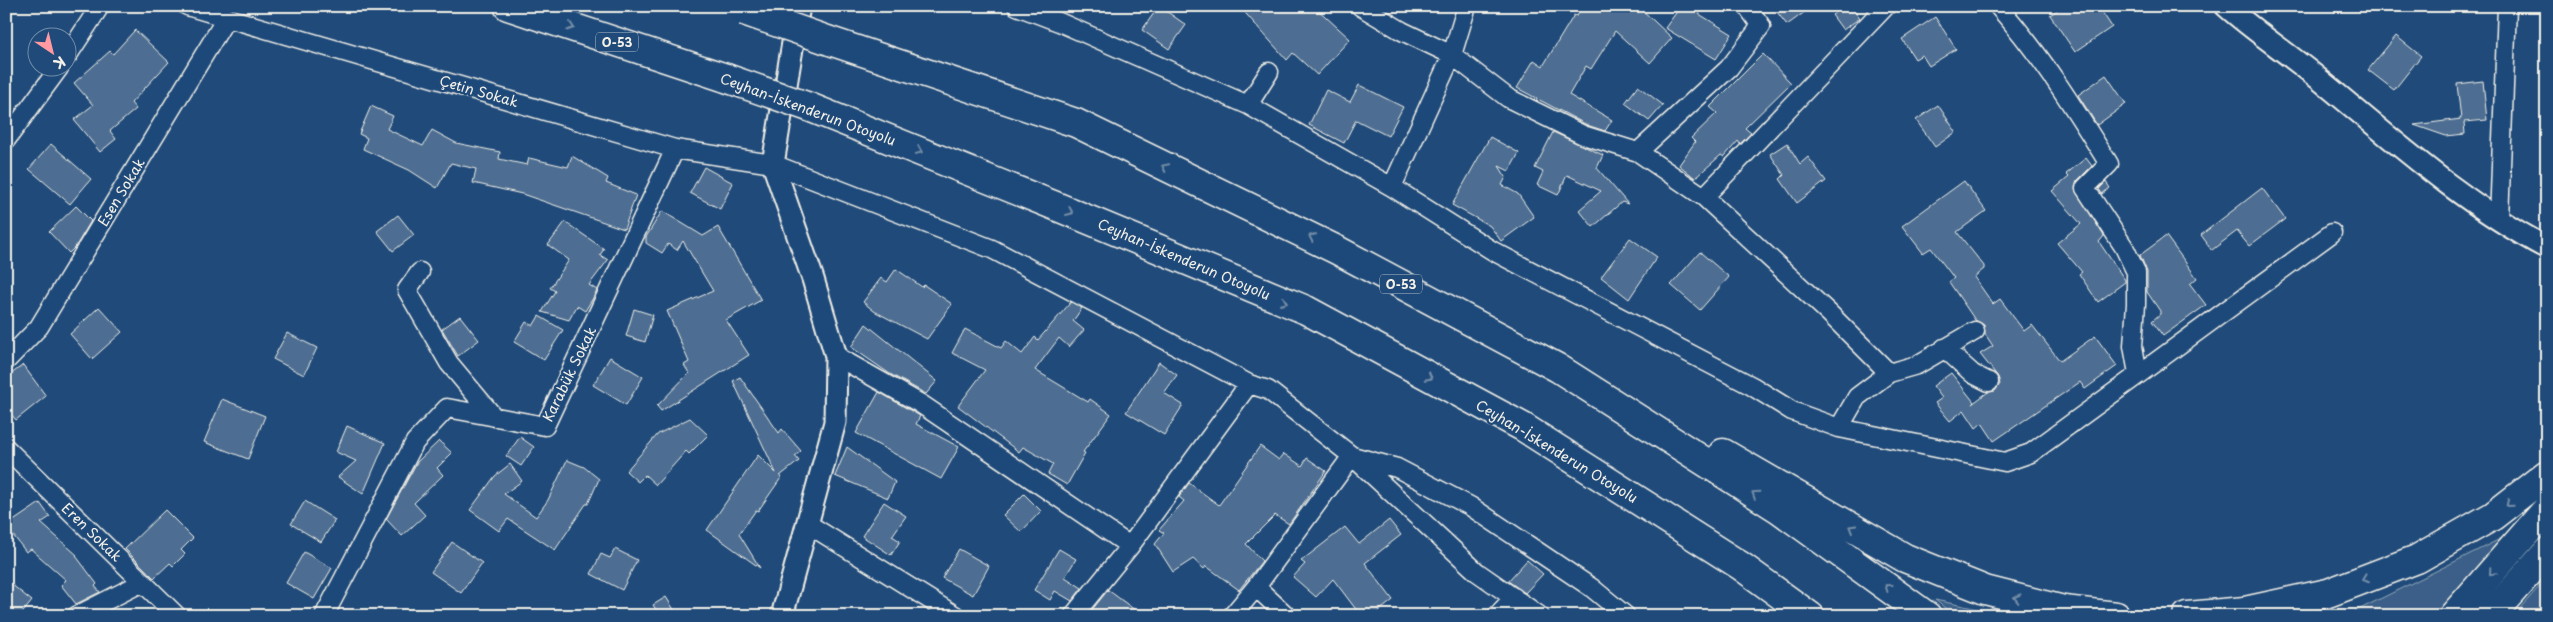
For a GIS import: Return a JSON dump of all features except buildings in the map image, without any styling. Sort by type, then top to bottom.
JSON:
[{"type":"highway","name":"Ceyhan-İskenderun Otoyolu","points":[[508,6],[809,107],[1053,204],[1306,310],[1523,427],[1741,566],[1810,616]]},
{"type":"highway","name":"O-53","points":[[737,9],[1076,123],[1337,250],[1558,368],[1779,510],[1927,616]]},
{"type":"highway","points":[[1337,250],[1559,357],[1905,558],[1985,590],[2064,610],[2116,616]]},
{"type":"highway","points":[[2187,616],[2245,611],[2328,594],[2417,559],[2493,516],[2547,474]]},
{"type":"highway","points":[[2453,616],[2547,509]]},
{"type":"highway","points":[[2490,616],[2547,552]]},
{"type":"street","points":[[78,40],[100,6]]},
{"type":"street","name":"Çetin Sokak","points":[[187,6],[675,149],[773,164],[992,249],[1249,384],[1268,390],[1352,456],[1477,572],[1540,616]]},
{"type":"street","points":[[782,616],[835,422],[836,356],[813,279],[773,164],[799,6]]},
{"type":"street","points":[[1017,6],[1059,22],[1248,105],[1392,186],[1493,251],[1752,386],[1792,411],[1839,428],[2006,462],[2031,453],[2332,233]]},
{"type":"street","points":[[1360,6],[1402,31],[1452,55],[1508,98],[1583,135],[1638,152],[1704,197],[1829,313],[1889,373]]},
{"type":"street","points":[[1392,186],[1452,55],[1467,6]]},
{"type":"street","points":[[1638,152],[1728,68],[1761,26],[1747,6]]},
{"type":"street","points":[[1704,197],[1886,6]]},
{"type":"street","points":[[1998,6],[2030,41],[2109,164],[2085,188],[2124,246],[2136,272],[2133,346],[2138,374]]},
{"type":"street","points":[[2226,6],[2317,77],[2426,168],[2499,220],[2547,248]]},
{"type":"street","points":[[2499,220],[2507,6]]},
{"type":"street","name":"Esen Sokak","points":[[6,361],[39,328],[227,17]]},
{"type":"street","points":[[1248,105],[1269,72]]},
{"type":"street","points":[[6,140],[51,78]]},
{"type":"street","name":"Karabük Sokak","points":[[324,616],[415,442],[447,408],[545,426],[675,149]]},
{"type":"street","points":[[420,272],[407,290],[449,363],[494,417]]},
{"type":"street","points":[[1839,428],[1857,397],[1889,373],[1917,365],[1975,331]]},
{"type":"street","points":[[1944,348],[1973,374],[1989,382]]},
{"type":"street","points":[[836,356],[921,404],[1130,546]]},
{"type":"street","points":[[1073,616],[1130,546],[1249,384]]},
{"type":"street","name":"Eren Sokak","points":[[6,448],[177,616]]},
{"type":"street","points":[[1232,616],[1256,587],[1352,456],[1398,468],[1470,506],[1592,588],[1626,616]]},
{"type":"street","points":[[808,524],[956,616]]},
{"type":"street","points":[[76,616],[143,582]]},
{"type":"street","points":[[1256,587],[1287,616]]},
{"type":"street","points":[[1497,616],[1514,598]]},
{"type":"shaded area","points":[[2514,532],[2439,616],[2346,616]]},
{"type":"shaded area","points":[[2547,578],[2547,616],[2513,616]]},
{"type":"shaded area","points":[[1935,600],[2012,616],[1955,616]]}]
